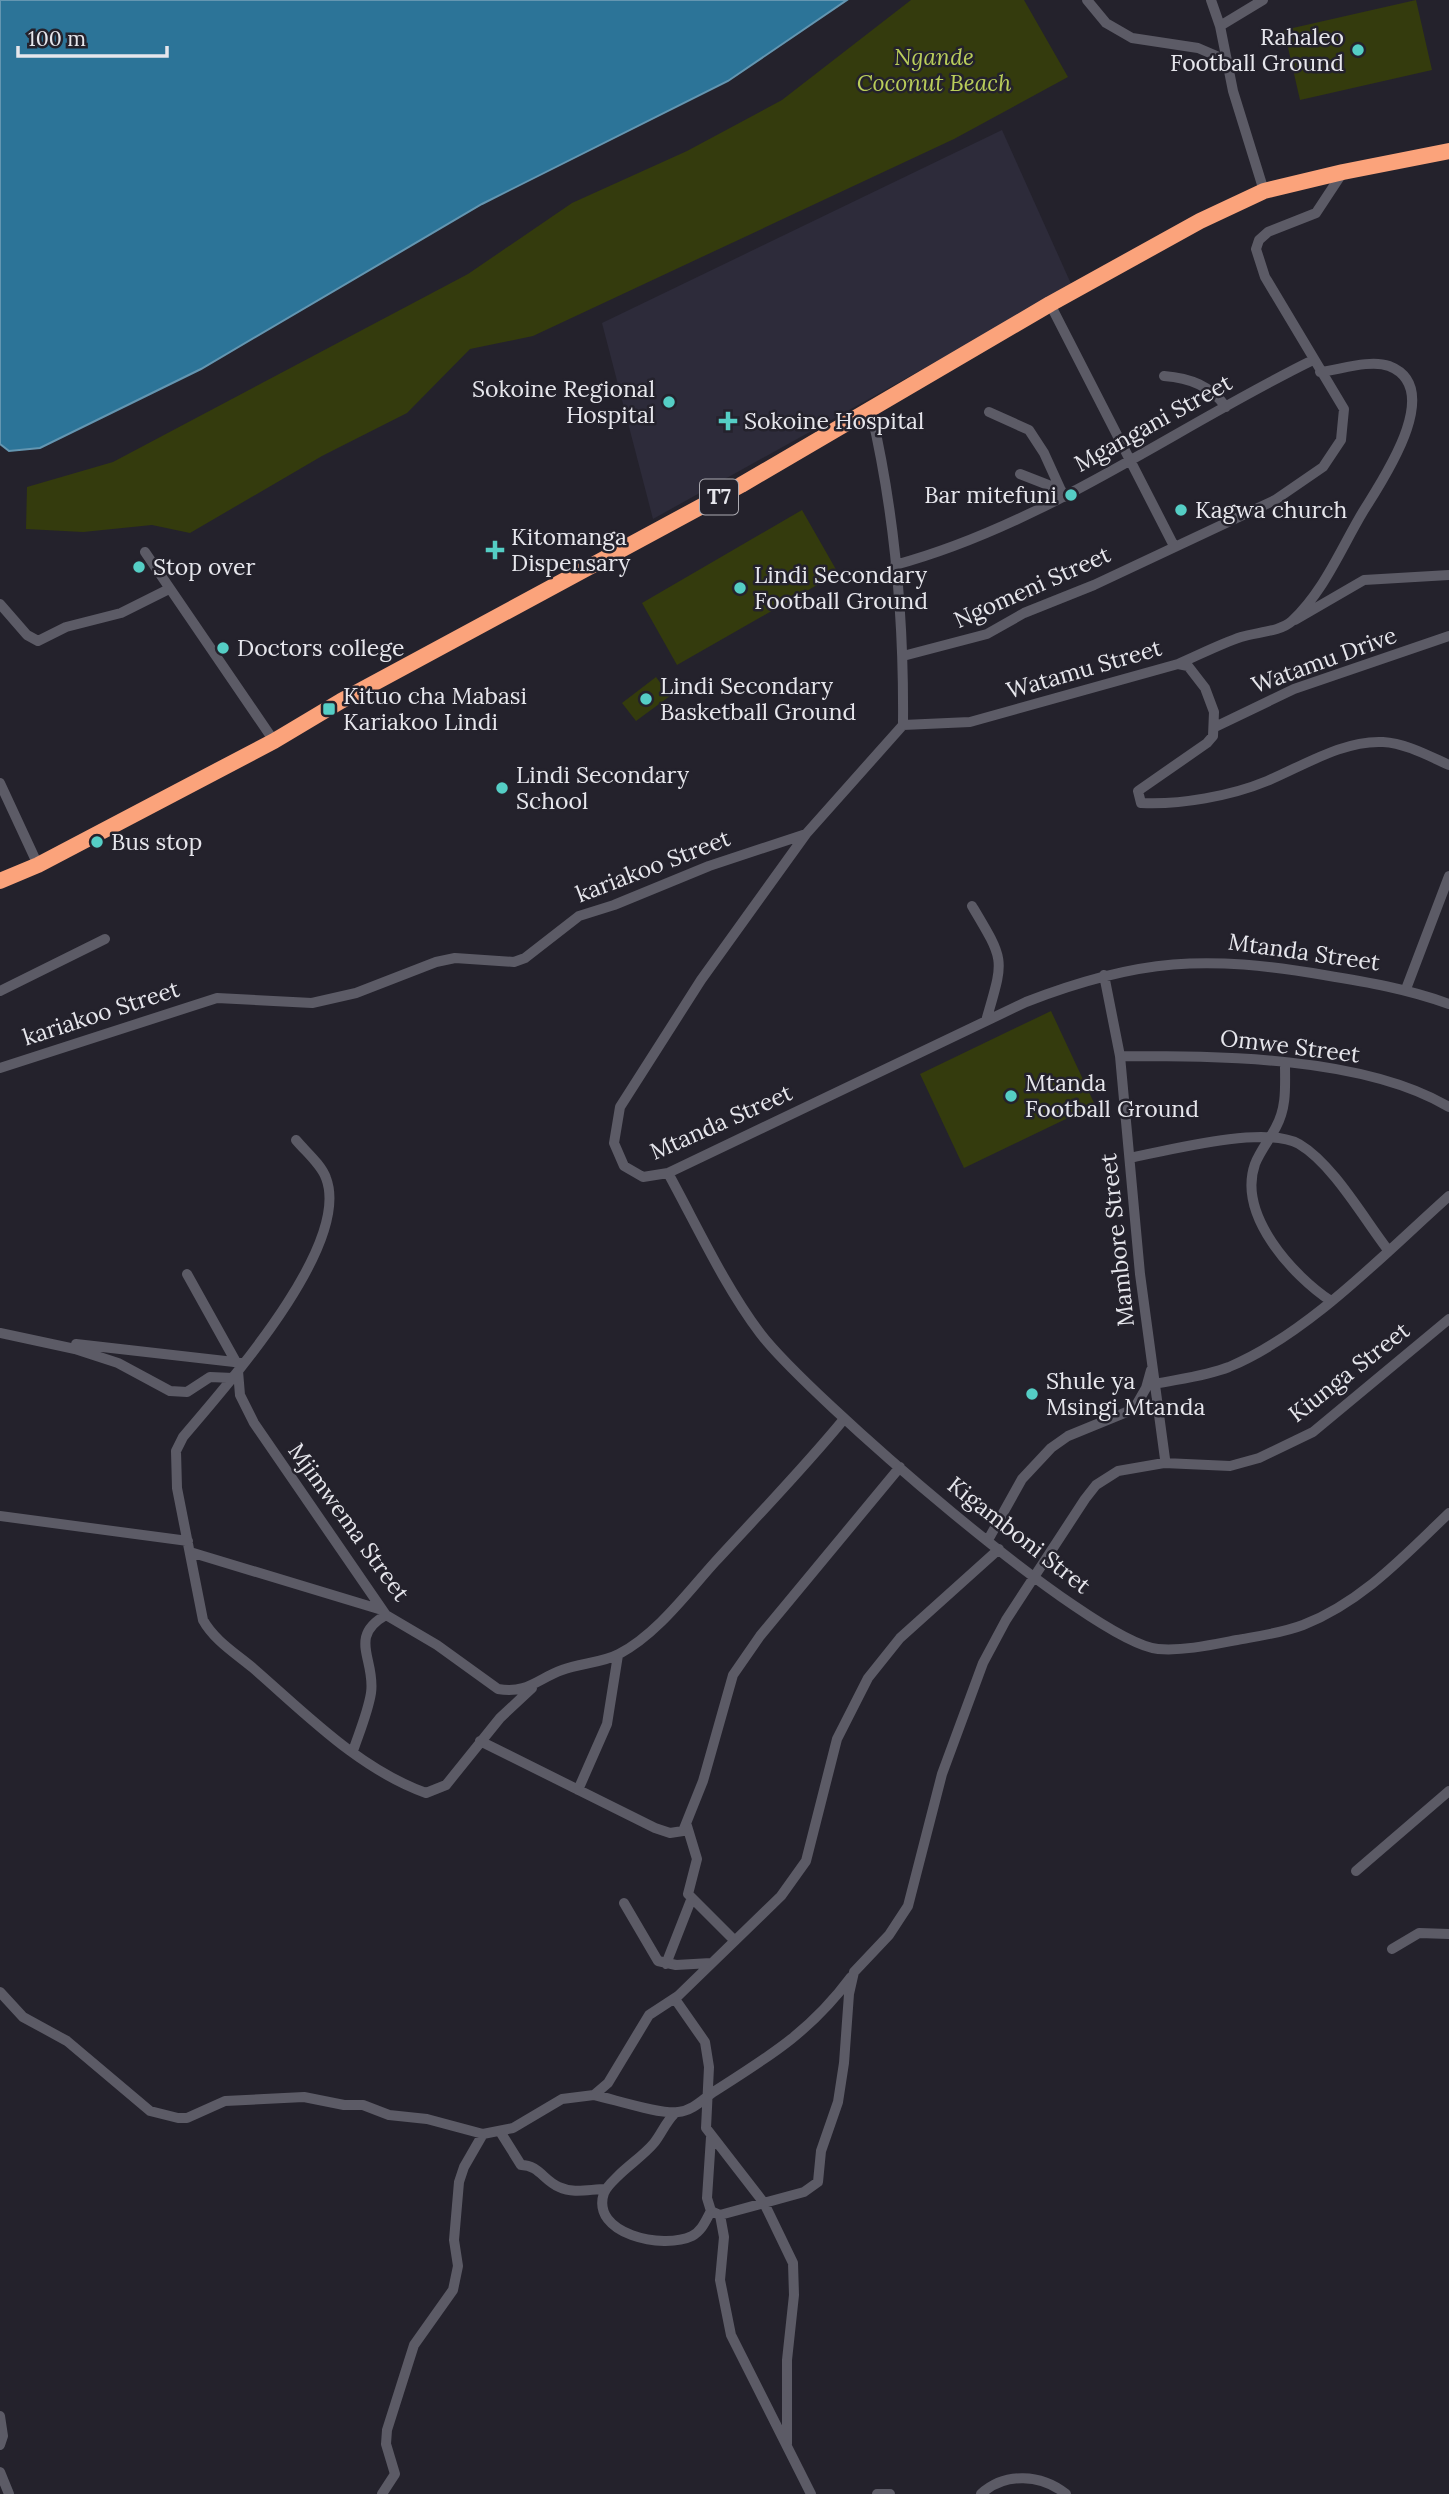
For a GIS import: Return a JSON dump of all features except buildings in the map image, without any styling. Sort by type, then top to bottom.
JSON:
[{"type":"highway","name":"T7","points":[[0,881],[38,865],[274,741],[871,411],[1050,303],[1200,221],[1264,191],[1449,151]]},
{"type":"street","points":[[1087,0],[1106,23],[1132,38],[1198,48],[1226,60]]},
{"type":"street","points":[[1211,0],[1264,191]]},
{"type":"street","points":[[1220,26],[1264,0]]},
{"type":"street","name":"Ngomeni Street","points":[[903,656],[987,634],[1024,613],[1276,500],[1323,467],[1335,454],[1341,440],[1345,413],[1341,401],[1320,372],[1265,277],[1255,249],[1259,240],[1268,232],[1316,213],[1343,172]]},
{"type":"street","points":[[1050,303],[1174,546]]},
{"type":"street","name":"Mgangani Street","points":[[895,565],[967,540],[1130,461],[1313,360]]},
{"type":"street","points":[[1291,622],[1334,569],[1399,451],[1407,429],[1411,398],[1402,374],[1384,365],[1320,372]]},
{"type":"street","points":[[1164,376],[1192,380],[1216,395],[1226,407]]},
{"type":"street","points":[[871,411],[893,522],[903,656],[903,725]]},
{"type":"street","points":[[989,412],[1021,424],[1031,433],[1062,494]]},
{"type":"street","points":[[1020,474],[1062,494]]},
{"type":"street","points":[[145,552],[274,741]]},
{"type":"street","points":[[1334,569],[1347,588]]},
{"type":"street","points":[[1178,664],[1240,638],[1291,622],[1333,599],[1347,588],[1381,577],[1449,575]]},
{"type":"street","points":[[0,604],[27,635],[38,641],[66,627],[121,613],[169,589]]},
{"type":"street","name":"Watamu Drive","points":[[1216,727],[1294,689],[1449,636]]},
{"type":"street","name":"Watamu Street","points":[[903,725],[970,722],[1178,664],[1188,666],[1200,680],[1214,712],[1216,727]]},
{"type":"street","name":"Mtanda Street","points":[[903,725],[806,834],[701,980],[620,1107],[614,1143],[624,1166],[643,1177],[668,1174],[986,1021],[1058,990],[1104,975],[1163,964],[1214,961],[1257,963],[1406,989],[1449,1004]]},
{"type":"street","points":[[1216,727],[1207,743],[1138,791],[1140,803],[1193,799],[1254,785],[1341,749],[1366,743],[1392,743],[1449,765]]},
{"type":"street","points":[[0,783],[38,865]]},
{"type":"street","name":"kariakoo Street","points":[[0,1068],[216,998],[312,1003],[356,993],[445,960],[514,962],[526,958],[579,916],[625,901],[709,866],[806,834]]},
{"type":"street","points":[[1406,989],[1449,876]]},
{"type":"street","points":[[972,906],[996,947],[1000,960],[1000,974],[986,1021]]},
{"type":"street","points":[[0,991],[104,939]]},
{"type":"street","name":"Mambore Street","points":[[1104,975],[1120,1056],[1165,1459]]},
{"type":"street","name":"Omwe Street","points":[[1120,1056],[1201,1056],[1285,1064],[1389,1081],[1449,1107]]},
{"type":"street","points":[[1285,1064],[1285,1101],[1256,1164],[1252,1181],[1255,1203],[1265,1230],[1291,1269],[1306,1285],[1331,1301]]},
{"type":"street","points":[[1130,1158],[1226,1140],[1271,1136],[1296,1142],[1322,1164],[1388,1251]]},
{"type":"street","points":[[296,1140],[326,1177],[330,1196],[319,1238],[299,1288],[183,1437],[176,1451],[177,1488],[199,1607],[209,1630],[353,1751],[392,1779],[426,1793],[446,1785],[480,1741],[532,1688],[562,1670],[618,1655],[669,1612],[797,1477],[844,1419]]},
{"type":"street","name":"Kigamboni Stret","points":[[668,1174],[744,1311],[761,1334],[844,1419],[999,1549],[1126,1638],[1154,1648],[1207,1645],[1271,1634],[1315,1620],[1383,1575],[1449,1513]]},
{"type":"street","points":[[1155,1384],[1237,1363],[1272,1344],[1331,1301],[1449,1196]]},
{"type":"street","name":"Mjimwema Street","points":[[187,1274],[238,1369],[240,1395],[254,1423],[384,1613],[437,1645],[498,1689],[532,1688]]},
{"type":"street","name":"Kiunga Street","points":[[675,2113],[689,2109],[759,2066],[790,2042],[814,2020],[882,1943],[908,1906],[942,1774],[973,1688],[994,1641],[1085,1499],[1109,1474],[1146,1464],[1230,1466],[1259,1458],[1313,1432],[1449,1319]]},
{"type":"street","points":[[0,1333],[75,1349],[118,1363],[170,1391],[187,1392],[210,1377],[238,1369]]},
{"type":"street","points":[[28,1339],[238,1369]]},
{"type":"street","points":[[988,1540],[1022,1479],[1059,1440],[1134,1409],[1146,1388],[1153,1364]]},
{"type":"street","points":[[480,1741],[662,1830],[677,1833],[687,1826],[703,1781],[733,1675],[760,1636],[900,1467]]},
{"type":"street","points":[[0,1516],[189,1546],[384,1613],[370,1626],[365,1637],[371,1693],[353,1751]]},
{"type":"street","points":[[594,2095],[608,2083],[641,2024],[675,1999],[781,1896],[806,1861],[837,1739],[868,1678],[901,1639],[999,1549]]},
{"type":"street","points":[[578,1790],[607,1724],[618,1655]]},
{"type":"street","points":[[1356,1871],[1449,1791]]},
{"type":"street","points":[[666,1964],[691,1900],[689,1884],[697,1859],[687,1826]]},
{"type":"street","points":[[691,1900],[734,1940]]},
{"type":"street","points":[[624,1903],[658,1961],[666,1964],[711,1963]]},
{"type":"street","points":[[1392,1949],[1419,1933],[1449,1934]]},
{"type":"street","points":[[675,2113],[662,2126],[653,2144],[606,2189],[602,2211],[608,2222],[645,2238],[677,2239],[692,2236],[715,2213],[804,2192],[818,2182],[821,2151],[838,2102],[849,1994],[854,1972]]},
{"type":"street","points":[[0,1992],[23,2017],[67,2041],[150,2111],[187,2118],[225,2101],[304,2097],[344,2105],[363,2105],[389,2115],[427,2119],[483,2134],[501,2133],[555,2101],[594,2095],[675,2113]]},
{"type":"street","points":[[675,1999],[705,2042],[708,2096],[706,2124],[711,2137],[764,2203],[790,2253],[795,2274],[787,2360],[787,2444]]},
{"type":"street","points":[[501,2133],[521,2165],[534,2166],[556,2185],[572,2191],[606,2189]]},
{"type":"street","points":[[382,2494],[395,2474],[386,2444],[387,2430],[414,2345],[453,2290],[458,2266],[454,2240],[459,2182],[464,2167],[483,2134]]},
{"type":"street","points":[[711,2137],[707,2198],[724,2237],[720,2280],[731,2335],[811,2494]]},
{"type":"street","points":[[0,2416],[3,2436],[0,2445]]},
{"type":"street","points":[[0,2472],[9,2494]]},
{"type":"street","points":[[981,2494],[996,2482],[1013,2477],[1059,2488],[1066,2494]]},
{"type":"street","points":[[877,2494],[890,2494]]},
{"type":"shaded area","name":"Sokoine Hospital","points":[[1002,130],[1072,286],[653,519],[602,323]]},
{"type":"green space","name":"Ngande Coconut Beach","points":[[911,0],[1024,0],[1068,77],[954,139],[533,336],[470,349],[407,413],[322,456],[190,533],[152,525],[83,532],[26,529],[27,487],[113,462],[468,274],[572,203],[687,151],[782,100]]},
{"type":"green space","name":"Rahaleo Football Ground","points":[[1416,0],[1432,70],[1300,100],[1284,30]]},
{"type":"green space","name":"Lindi Secondary Football Ground","points":[[802,510],[838,573],[677,665],[642,603]]},
{"type":"green space","name":"Lindi Secondary Basketball Ground","points":[[656,677],[670,696],[636,721],[622,703]]},
{"type":"green space","name":"Mtanda Football Ground","points":[[1051,1011],[1095,1105],[964,1168],[920,1074]]},
{"type":"water","points":[[0,0],[847,0],[728,81],[482,204],[201,369],[40,448],[9,451],[0,444]]},
{"type":"place","name":"Rahaleo Football Ground","points":[[1358,50]]},
{"type":"place","name":"Sokoine Regional Hospital","points":[[669,402]]},
{"type":"place","name":"Sokoine Hospital","points":[[728,421]]},
{"type":"place","name":"Bar mitefuni","points":[[1071,495]]},
{"type":"place","name":"Kagwa church","points":[[1181,510]]},
{"type":"place","name":"Kitomanga Dispensary","points":[[495,550]]},
{"type":"place","name":"Stop over","points":[[139,567]]},
{"type":"place","name":"Lindi Secondary Football Ground","points":[[740,588]]},
{"type":"place","name":"Doctors college","points":[[223,648]]},
{"type":"place","name":"Lindi Secondary Basketball Ground","points":[[646,699]]},
{"type":"place","name":"Kituo cha Mabasi Kariakoo Lindi","points":[[329,709]]},
{"type":"place","name":"Lindi Secondary School","points":[[502,788]]},
{"type":"place","name":"Bus stop","points":[[97,842]]},
{"type":"place","name":"Mtanda Football Ground","points":[[1011,1096]]},
{"type":"place","name":"Shule ya Msingi Mtanda","points":[[1032,1394]]}]
